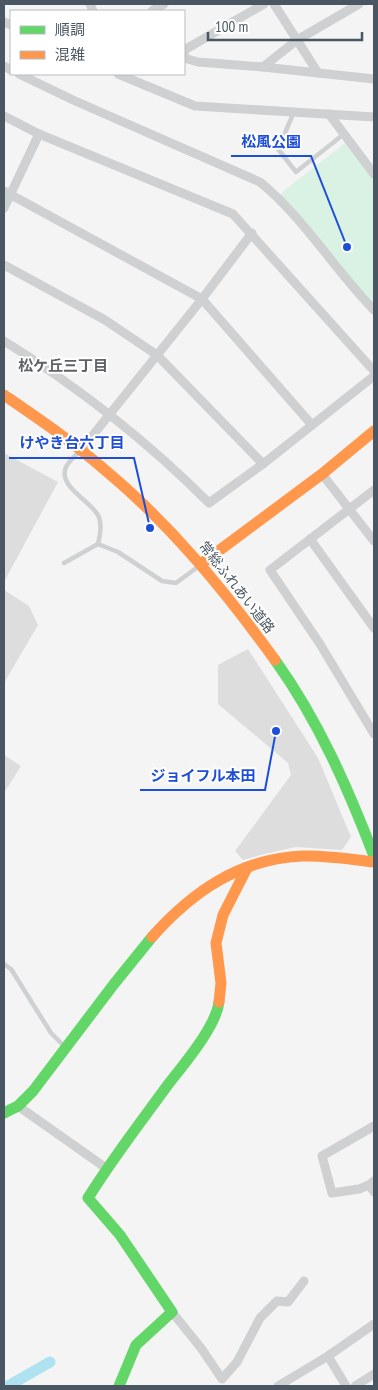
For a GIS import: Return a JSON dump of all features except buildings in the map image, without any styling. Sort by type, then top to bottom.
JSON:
[{"type":"street","points":[[185,51],[264,4]]},
{"type":"street","points":[[274,4],[318,73]]},
{"type":"street","points":[[263,67],[297,40],[359,4]]},
{"type":"street","points":[[185,58],[198,62],[374,79]]},
{"type":"street","points":[[21,75],[73,100],[260,182],[278,197],[374,310]]},
{"type":"street","points":[[120,75],[194,106],[374,117]]},
{"type":"street","points":[[329,114],[374,174]]},
{"type":"street","points":[[4,116],[39,134],[233,214],[374,371]]},
{"type":"street","points":[[4,208],[7,193],[39,134]]},
{"type":"street","points":[[7,193],[202,299],[312,425]]},
{"type":"street","points":[[81,450],[202,299],[252,233]]},
{"type":"street","points":[[4,265],[105,320],[157,355],[263,464]]},
{"type":"street","points":[[4,342],[34,360],[110,414],[175,469],[209,503],[263,464],[374,376]]},
{"type":"street","name":"常総ふれあい道路","points":[[4,395],[81,450],[146,506],[201,564],[246,621],[287,679],[341,775],[374,856]]},
{"type":"street","points":[[201,564],[322,474],[374,431]]},
{"type":"street","points":[[322,474],[374,541]]},
{"type":"street","points":[[374,490],[270,570],[320,644],[374,734]]},
{"type":"street","points":[[310,539],[374,628]]},
{"type":"street","points":[[4,1113],[18,1106],[33,1091],[144,946],[178,909],[197,894],[219,880],[247,868],[280,858],[315,856],[374,862]]},
{"type":"street","points":[[247,868],[223,915],[216,943],[221,983],[218,1008],[202,1039],[106,1168],[88,1198],[120,1235],[172,1312],[222,1379],[237,1362],[260,1318],[277,1301],[288,1302],[304,1281]]},
{"type":"street","points":[[18,1106],[106,1168]]},
{"type":"street","points":[[372,1186],[332,1193],[322,1156],[374,1126]]},
{"type":"street","points":[[119,1386],[136,1345],[172,1312]]},
{"type":"street","points":[[278,1386],[328,1356],[374,1324]]},
{"type":"street","points":[[328,1356],[346,1386]]},
{"type":"street","points":[[355,1386],[374,1374]]},
{"type":"lane","points":[[294,112],[278,149],[296,172],[344,134]]},
{"type":"lane","points":[[81,450],[65,469],[65,479],[72,489],[92,507],[98,516],[101,526],[98,544]]},
{"type":"lane","points":[[64,563],[98,544]]},
{"type":"lane","points":[[98,544],[118,552],[162,581],[176,583],[201,564]]},
{"type":"lane","points":[[4,964],[10,969],[51,1033],[66,1048]]},
{"type":"green space","points":[[349,140],[374,174],[374,308],[279,197],[285,190]]},
{"type":"waterway","points":[[8,1386],[50,1362]]},
{"type":"traffic: fast","points":[[275,660],[305,706],[331,755],[354,805],[374,856]]},
{"type":"traffic: fast","points":[[4,1113],[18,1106],[33,1091],[152,937]]},
{"type":"traffic: fast","points":[[119,1386],[136,1345],[172,1312],[120,1235],[88,1198],[126,1141],[198,1046],[212,1023],[219,1002]]},
{"type":"traffic: slow","points":[[4,395],[81,450],[152,513],[217,584],[275,660]]},
{"type":"traffic: slow","points":[[201,564],[322,474],[374,431]]},
{"type":"traffic: slow","points":[[152,937],[200,892],[237,871],[279,858],[302,856],[374,862]]},
{"type":"traffic: slow","points":[[219,1002],[221,983],[216,943],[223,915],[247,868]]},
{"type":"place","name":"松風公園","points":[[347,247]]},
{"type":"place","name":"けやき台六丁目","points":[[150,528]]},
{"type":"place","name":"ジョイフル本田","points":[[276,731]]},
{"type":"district","name":"松ケ丘三丁目","points":[[63,365]]}]
